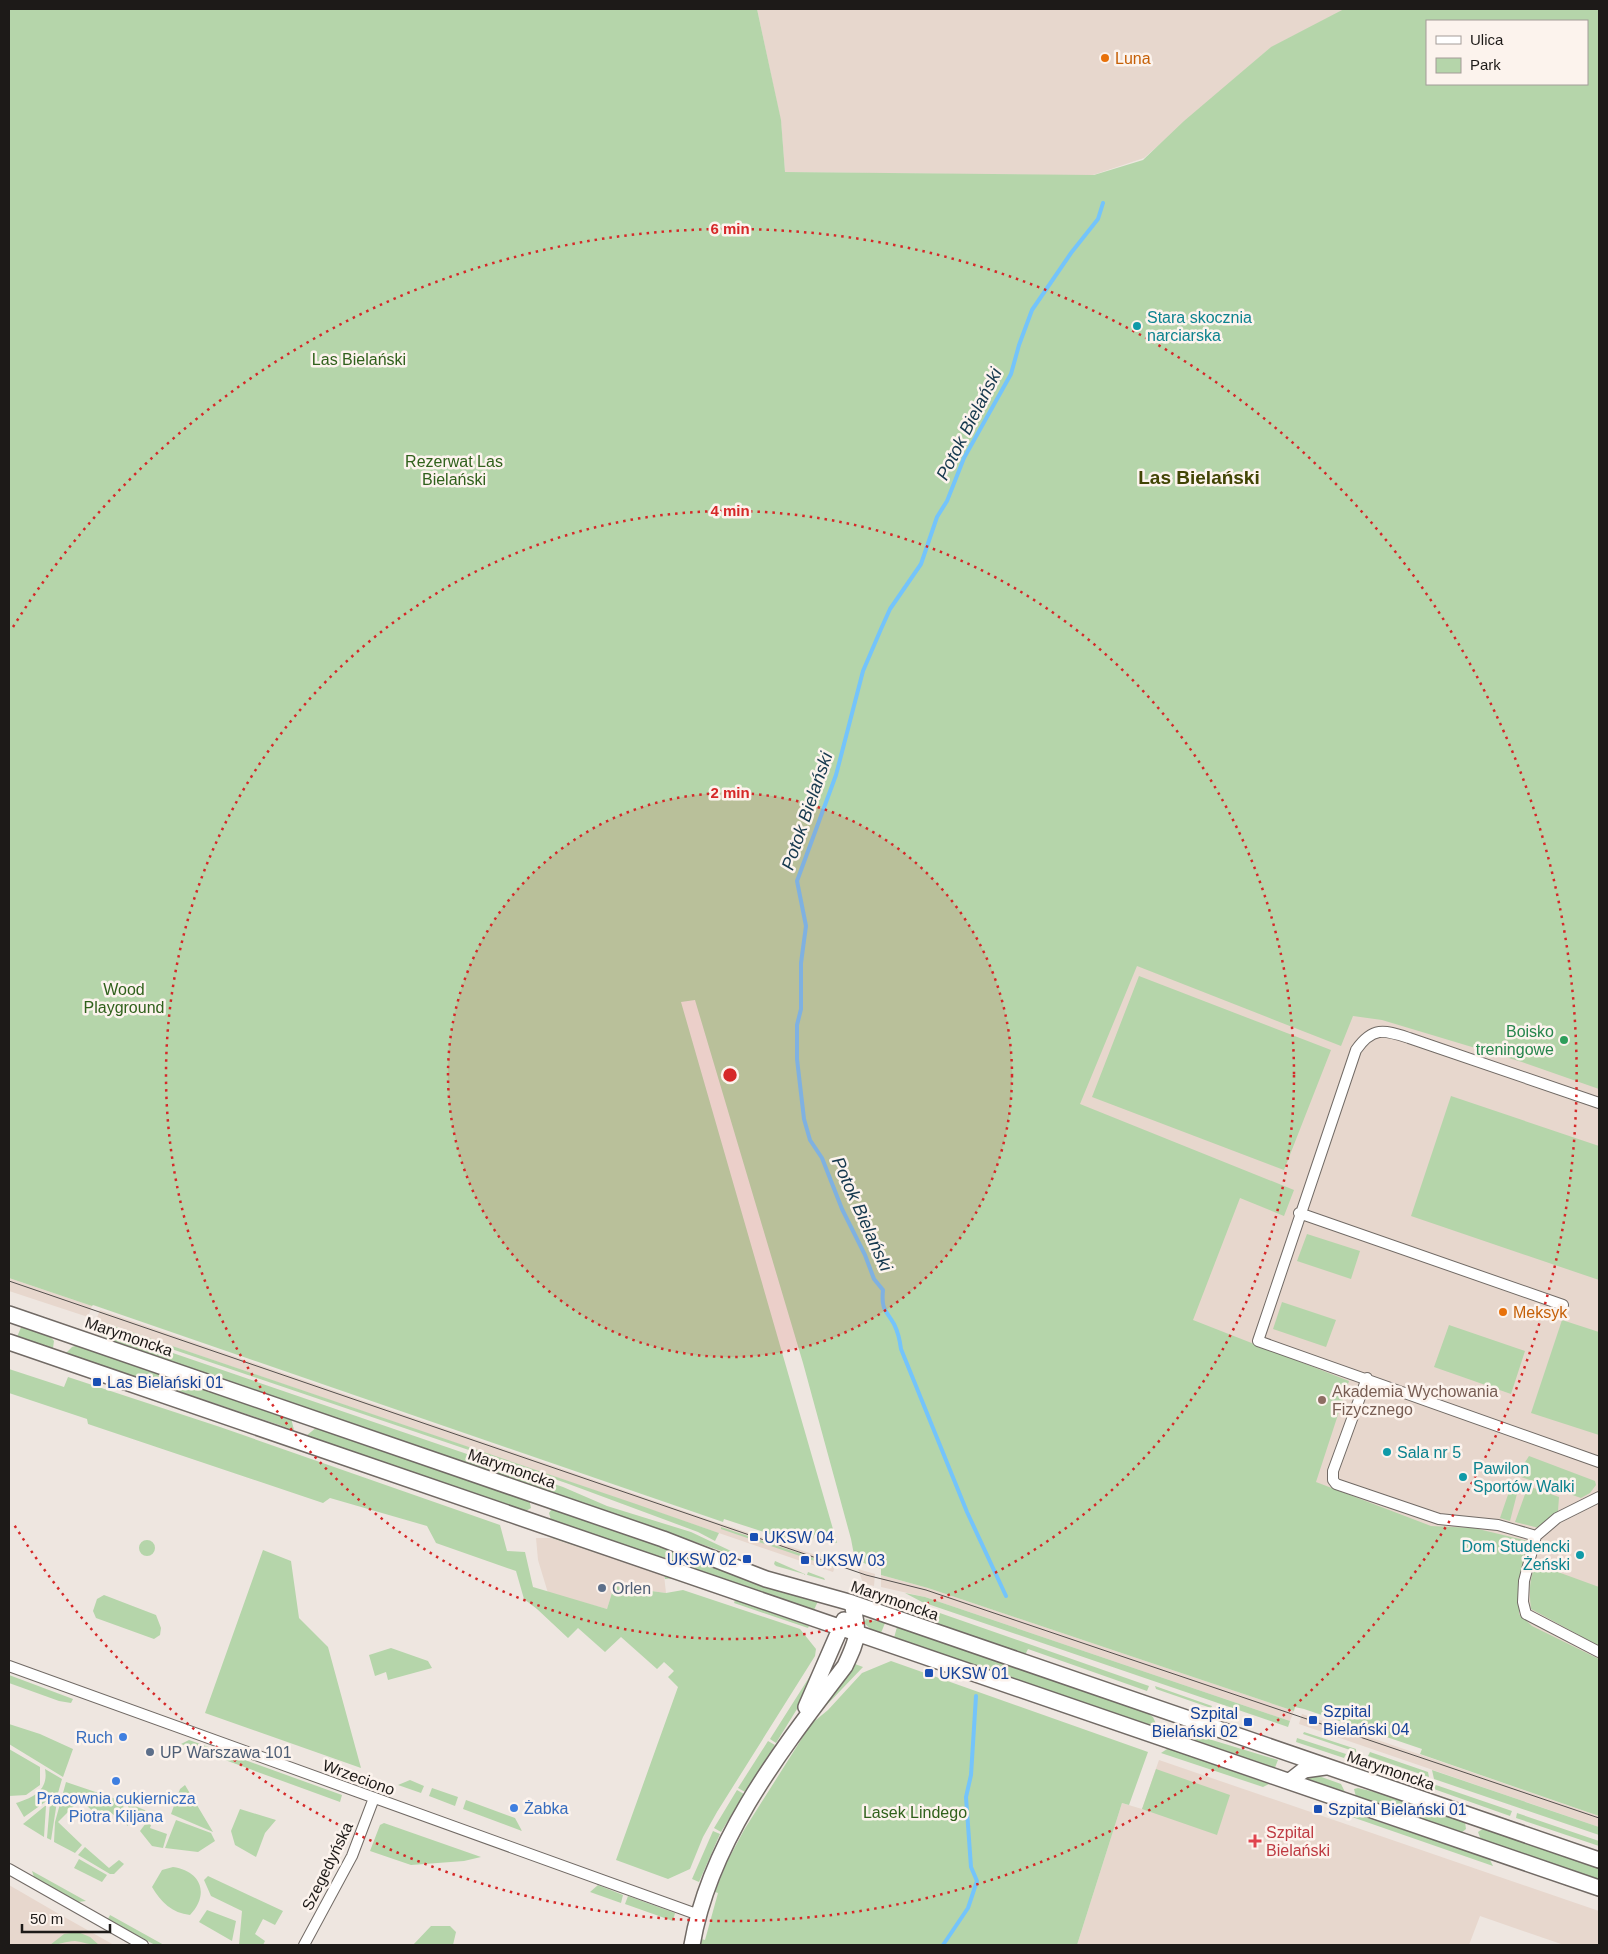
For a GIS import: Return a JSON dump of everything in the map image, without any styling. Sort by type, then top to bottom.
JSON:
[{"type":"main road","name":"Marymoncka","points":[[9,1314],[663,1539],[748,1573],[852,1603],[1599,1860]]},
{"type":"main road","points":[[58,1358],[66,1333]]},
{"type":"main road","points":[[9,1342],[1599,1888]]},
{"type":"main road","points":[[298,1440],[306,1415]]},
{"type":"main road","points":[[535,1522],[544,1498]]},
{"type":"main road","points":[[796,1730],[852,1603]]},
{"type":"main road","points":[[692,1945],[710,1879],[724,1847],[796,1730],[845,1666],[858,1634],[852,1603]]},
{"type":"main road","points":[[1290,1781],[1304,1770],[1329,1767]]},
{"type":"main road","points":[[1343,1773],[1350,1787],[1351,1802]]},
{"type":"main road","points":[[1468,1842],[1476,1818]]},
{"type":"street","points":[[1599,1103],[1386,1031],[1375,1032],[1363,1040],[1356,1050],[1299,1212],[1258,1341],[1367,1378],[1599,1462]]},
{"type":"street","points":[[1299,1212],[1563,1305]]},
{"type":"street","points":[[1367,1378],[1333,1471],[1333,1480],[1336,1484],[1439,1519],[1498,1525],[1536,1536]]},
{"type":"street","points":[[1599,1497],[1557,1518],[1536,1536],[1524,1581],[1523,1602],[1526,1614],[1599,1652]]},
{"type":"street","name":"Wrzeciono","points":[[9,1666],[699,1915]]},
{"type":"street","name":"Szegedyńska","points":[[304,1945],[352,1856],[374,1798]]},
{"type":"street","points":[[9,1869],[143,1945]]},
{"type":"shaded area","points":[[757,9],[1345,9],[1270,48],[1144,158],[1093,175],[1043,175],[785,172],[781,122]]},
{"type":"shaded area","name":"Akademia Wychowania Fizycznego","points":[[1599,897],[1599,1808],[1302,1706],[990,948]]},
{"type":"shaded area","points":[[9,1278],[92,1306],[88,1317],[9,1291]]},
{"type":"shaded area","points":[[100,1310],[837,1562],[833,1572],[96,1320]]},
{"type":"shaded area","points":[[536,1538],[552,1538],[664,1575],[666,1593],[614,1586],[607,1609],[548,1593],[538,1560]]},
{"type":"shaded area","points":[[858,1569],[875,1574],[874,1586],[863,1583]]},
{"type":"shaded area","points":[[881,1575],[928,1588],[1294,1711],[1290,1721],[925,1597],[881,1587]]},
{"type":"shaded area","points":[[1302,1714],[1599,1816],[1599,1827],[1299,1724]]},
{"type":"shaded area","name":"Szpital Bielański","points":[[1159,1760],[1599,1911],[1599,1945],[1564,1945],[1480,1916],[1469,1945],[1077,1945],[1122,1803],[1142,1809]]},
{"type":"shaded area","points":[[9,1885],[59,1914],[114,1945],[9,1945]]},
{"type":"green space","name":"Rezerwat Las Bielański","points":[[9,9],[757,9],[781,120],[785,172],[1094,175],[1143,160],[1184,121],[1271,47],[1344,9],[1599,9],[1599,1089],[1522,1062],[1382,1020],[1353,1016],[1341,1046],[1137,966],[1080,1104],[1294,1190],[1284,1216],[1240,1198],[1193,1320],[1349,1381],[1316,1482],[1431,1526],[1474,1528],[1528,1541],[1519,1590],[1519,1614],[1532,1626],[1599,1659],[1599,1816],[1420,1754],[1422,1749],[1304,1709],[1295,1707],[1294,1711],[928,1588],[881,1575],[881,1569],[855,1560],[803,1363],[695,1000],[681,1002],[837,1543],[814,1535],[813,1539],[788,1531],[785,1539],[724,1519],[723,1522],[9,1278]]},
{"type":"green space","points":[[1139,976],[1331,1050],[1284,1170],[1092,1097]]},
{"type":"green space","points":[[1451,1096],[1599,1146],[1599,1280],[1411,1216]]},
{"type":"green space","points":[[1307,1234],[1360,1251],[1351,1279],[1297,1261]]},
{"type":"green space","points":[[1282,1302],[1336,1320],[1326,1347],[1273,1329]]},
{"type":"green space","points":[[96,1320],[719,1533],[715,1541],[698,1532],[566,1483],[95,1323]]},
{"type":"green space","points":[[1562,1320],[1599,1332],[1599,1435],[1531,1413]]},
{"type":"green space","points":[[22,1325],[49,1335],[54,1341],[53,1348],[17,1337]]},
{"type":"green space","points":[[1449,1325],[1525,1351],[1511,1394],[1434,1367]]},
{"type":"green space","points":[[94,1326],[563,1487],[607,1506],[691,1532],[731,1551],[730,1554],[122,1345],[92,1331]]},
{"type":"green space","points":[[78,1345],[291,1418],[294,1430],[66,1353],[72,1347]]},
{"type":"green space","points":[[9,1369],[64,1387],[68,1377],[220,1427],[500,1525],[507,1551],[525,1552],[533,1587],[607,1609],[614,1586],[666,1593],[683,1590],[800,1629],[816,1649],[815,1656],[717,1812],[703,1837],[690,1869],[668,1879],[616,1860],[678,1687],[668,1677],[674,1671],[664,1662],[657,1669],[621,1637],[605,1652],[578,1628],[568,1638],[524,1599],[516,1571],[436,1543],[427,1526],[330,1498],[323,1503],[88,1424],[87,1419],[9,1393]]},
{"type":"green space","points":[[317,1427],[529,1499],[531,1508],[526,1511],[306,1436]]},
{"type":"green space","points":[[1529,1456],[1595,1481],[1596,1485],[1590,1493],[1581,1498],[1521,1477],[1520,1470]]},
{"type":"green space","points":[[1512,1483],[1519,1486],[1510,1521],[1500,1518]]},
{"type":"green space","points":[[1528,1486],[1559,1497],[1558,1511],[1539,1528],[1515,1522]]},
{"type":"green space","points":[[552,1509],[665,1547],[728,1573],[818,1601],[814,1610],[551,1520],[549,1513]]},
{"type":"green space","points":[[721,1527],[835,1565],[835,1568],[721,1529]]},
{"type":"green space","points":[[552,1536],[677,1578],[665,1579],[664,1575],[552,1538]]},
{"type":"green space","points":[[147,1540],[153,1542],[155,1548],[153,1554],[147,1556],[141,1554],[139,1548],[141,1542]]},
{"type":"green space","points":[[263,1550],[291,1561],[299,1618],[328,1647],[361,1768],[205,1713]]},
{"type":"green space","points":[[775,1561],[806,1575],[776,1566],[774,1564]]},
{"type":"green space","points":[[1536,1564],[1599,1587],[1599,1646],[1531,1609],[1530,1586]]},
{"type":"green space","points":[[808,1572],[825,1580],[807,1575]]},
{"type":"green space","points":[[865,1591],[892,1599],[891,1608],[871,1600]]},
{"type":"green space","points":[[905,1593],[925,1597],[1290,1721],[1288,1727],[922,1602]]},
{"type":"green space","points":[[104,1595],[156,1615],[161,1628],[160,1635],[154,1639],[96,1618],[93,1611],[97,1599]]},
{"type":"green space","points":[[735,1600],[809,1626],[808,1628],[734,1603]]},
{"type":"green space","points":[[914,1604],[1149,1686],[1147,1691],[1028,1649],[1025,1655],[902,1611]]},
{"type":"green space","points":[[866,1619],[885,1623],[881,1633],[872,1630],[864,1623]]},
{"type":"green space","points":[[897,1627],[1146,1712],[1153,1717],[1156,1724],[1150,1727],[894,1638]]},
{"type":"green space","points":[[391,1648],[428,1661],[432,1668],[388,1680],[386,1672],[375,1676],[369,1655]]},
{"type":"green space","name":"Lasek Lindego","points":[[891,1661],[1148,1752],[1129,1805],[1122,1803],[1077,1945],[700,1945],[701,1939],[705,1940],[718,1893],[715,1892],[727,1862],[744,1830],[811,1724],[828,1710],[862,1673]]},
{"type":"green space","points":[[855,1664],[863,1667],[820,1712]]},
{"type":"green space","points":[[817,1665],[797,1709],[776,1743],[770,1739]]},
{"type":"green space","points":[[9,1675],[73,1699],[71,1703],[59,1701],[9,1683]]},
{"type":"green space","points":[[1155,1686],[1212,1706],[1211,1708],[1156,1689]]},
{"type":"green space","points":[[9,1724],[40,1734],[73,1749],[63,1777],[9,1744]]},
{"type":"green space","points":[[1172,1730],[1179,1730],[1278,1760],[1274,1770],[1169,1733]]},
{"type":"green space","points":[[1304,1732],[1356,1749],[1356,1752],[1303,1734]]},
{"type":"green space","points":[[1297,1738],[1346,1754],[1344,1758],[1296,1742]]},
{"type":"green space","points":[[189,1740],[342,1795],[340,1802],[181,1744]]},
{"type":"green space","points":[[768,1741],[775,1745],[745,1792],[738,1788]]},
{"type":"green space","points":[[9,1749],[40,1767],[40,1785],[26,1795],[9,1796]]},
{"type":"green space","points":[[1167,1749],[1269,1784],[1263,1787],[1161,1753]]},
{"type":"green space","points":[[1370,1752],[1428,1772],[1429,1777],[1368,1756]]},
{"type":"green space","points":[[1351,1756],[1427,1782],[1426,1787],[1349,1760]]},
{"type":"green space","points":[[45,1769],[62,1779],[58,1793],[24,1817],[16,1803],[34,1796],[42,1788],[46,1776]]},
{"type":"green space","points":[[1156,1769],[1230,1795],[1217,1835],[1142,1809]]},
{"type":"green space","points":[[1432,1770],[1599,1827],[1599,1835],[1434,1779]]},
{"type":"green space","points":[[1316,1775],[1341,1784],[1346,1794],[1303,1779],[1302,1777]]},
{"type":"green space","points":[[410,1780],[424,1786],[421,1793],[398,1785]]},
{"type":"green space","points":[[66,1782],[122,1801],[128,1826],[110,1812],[102,1819],[80,1800],[58,1822],[82,1845],[75,1853],[54,1842],[55,1822]]},
{"type":"green space","points":[[1433,1784],[1512,1811],[1510,1816],[1431,1788]]},
{"type":"green space","points":[[185,1785],[213,1832],[171,1814],[180,1789]]},
{"type":"green space","points":[[432,1788],[458,1797],[455,1806],[429,1796]]},
{"type":"green space","points":[[1358,1788],[1395,1797],[1465,1822],[1466,1829],[1461,1833],[1356,1797],[1354,1789]]},
{"type":"green space","points":[[737,1790],[744,1794],[721,1832],[714,1828]]},
{"type":"green space","points":[[58,1795],[51,1840],[47,1838],[50,1802]]},
{"type":"green space","points":[[466,1800],[515,1818],[522,1831],[463,1809]]},
{"type":"green space","points":[[130,1804],[147,1811],[144,1819],[135,1826],[128,1806]]},
{"type":"green space","points":[[46,1806],[44,1837],[23,1824]]},
{"type":"green space","points":[[240,1809],[276,1820],[265,1833],[256,1857],[235,1845],[231,1831]]},
{"type":"green space","points":[[1517,1813],[1599,1841],[1599,1846],[1516,1818]]},
{"type":"green space","points":[[1361,1816],[1489,1858],[1493,1866],[1352,1817]]},
{"type":"green space","points":[[176,1820],[211,1833],[215,1841],[198,1852],[165,1848]]},
{"type":"green space","points":[[146,1823],[151,1825],[150,1828],[167,1834],[163,1848],[152,1846],[140,1831]]},
{"type":"green space","points":[[384,1823],[481,1857],[464,1861],[411,1865],[370,1851],[380,1825]]},
{"type":"green space","points":[[1484,1828],[1599,1867],[1599,1881],[1481,1840],[1478,1832]]},
{"type":"green space","points":[[713,1831],[720,1834],[699,1882],[692,1879]]},
{"type":"green space","points":[[85,1847],[109,1868],[119,1860],[124,1864],[114,1874],[110,1874],[78,1855]]},
{"type":"green space","points":[[79,1859],[107,1875],[102,1882],[74,1868]]},
{"type":"green space","points":[[173,1867],[190,1873],[200,1885],[200,1899],[190,1915],[172,1909],[159,1897],[152,1887],[162,1870]]},
{"type":"green space","points":[[32,1871],[86,1901],[78,1902],[34,1877]]},
{"type":"green space","points":[[208,1876],[283,1911],[275,1925],[263,1919],[255,1934],[265,1941],[263,1945],[239,1945],[242,1911],[211,1896],[204,1880]]},
{"type":"green space","points":[[598,1885],[623,1895],[621,1903],[590,1892]]},
{"type":"green space","points":[[628,1896],[675,1913],[673,1921],[625,1904]]},
{"type":"green space","points":[[207,1910],[236,1921],[232,1941],[199,1922]]},
{"type":"green space","points":[[110,1915],[164,1945],[155,1945],[108,1919]]},
{"type":"green space","points":[[431,1926],[450,1926],[456,1932],[453,1945],[413,1945]]},
{"type":"green space","points":[[78,1932],[90,1937],[99,1945],[75,1941],[50,1945],[64,1934]]},
{"type":"waterway","name":"Potok Bielański","points":[[1006,1596],[967,1512],[901,1349],[899,1336],[885,1309],[883,1290],[874,1279],[865,1255],[842,1209],[822,1158],[810,1140],[804,1119],[797,1059],[797,1025],[801,1009],[801,963],[806,926],[797,881],[836,775],[863,671],[890,609],[921,564],[937,517],[947,501],[964,458],[1011,374],[1032,310],[1071,253],[1098,219],[1103,203]]},
{"type":"waterway","name":"Potok Bielański","points":[[943,1945],[968,1908],[977,1881],[971,1867],[966,1797],[971,1775],[976,1696]]},
{"type":"tram line","points":[[9,1281],[866,1575],[926,1590],[1599,1818]]},
{"type":"place","name":"Luna","points":[[1105,58]]},
{"type":"place","name":"Stara skocznia narciarska","points":[[1137,326]]},
{"type":"place","name":"Boisko treningowe","points":[[1564,1040]]},
{"type":"place","name":"Meksyk","points":[[1503,1312]]},
{"type":"place","name":"Las Bielański 01","points":[[97,1382]]},
{"type":"place","name":"Akademia Wychowania Fizycznego","points":[[1322,1400]]},
{"type":"place","name":"Sala nr 5","points":[[1387,1452]]},
{"type":"place","name":"Pawilon Sportów Walki","points":[[1463,1477]]},
{"type":"place","name":"UKSW 04","points":[[754,1537]]},
{"type":"place","name":"Dom Studencki Żeński","points":[[1580,1555]]},
{"type":"place","name":"UKSW 02","points":[[747,1559]]},
{"type":"place","name":"UKSW 03","points":[[805,1560]]},
{"type":"place","name":"Orlen","points":[[602,1588]]},
{"type":"place","name":"UKSW 01","points":[[929,1673]]},
{"type":"place","name":"Szpital Bielański 04","points":[[1313,1720]]},
{"type":"place","name":"Szpital Bielański 02","points":[[1248,1722]]},
{"type":"place","name":"Ruch","points":[[123,1737]]},
{"type":"place","name":"UP Warszawa 101","points":[[150,1752]]},
{"type":"place","name":"Pracownia cukiernicza Piotra Kiljana","points":[[116,1781]]},
{"type":"place","name":"Żabka","points":[[514,1808]]},
{"type":"place","name":"Szpital Bielański 01","points":[[1318,1809]]},
{"type":"place","name":"Szpital Bielański","points":[[1255,1841]]},
{"type":"district","name":"Las Bielański","points":[[1199,477]]},
{"type":"park label","name":"Wood Playground","points":[[124,998]]}]
